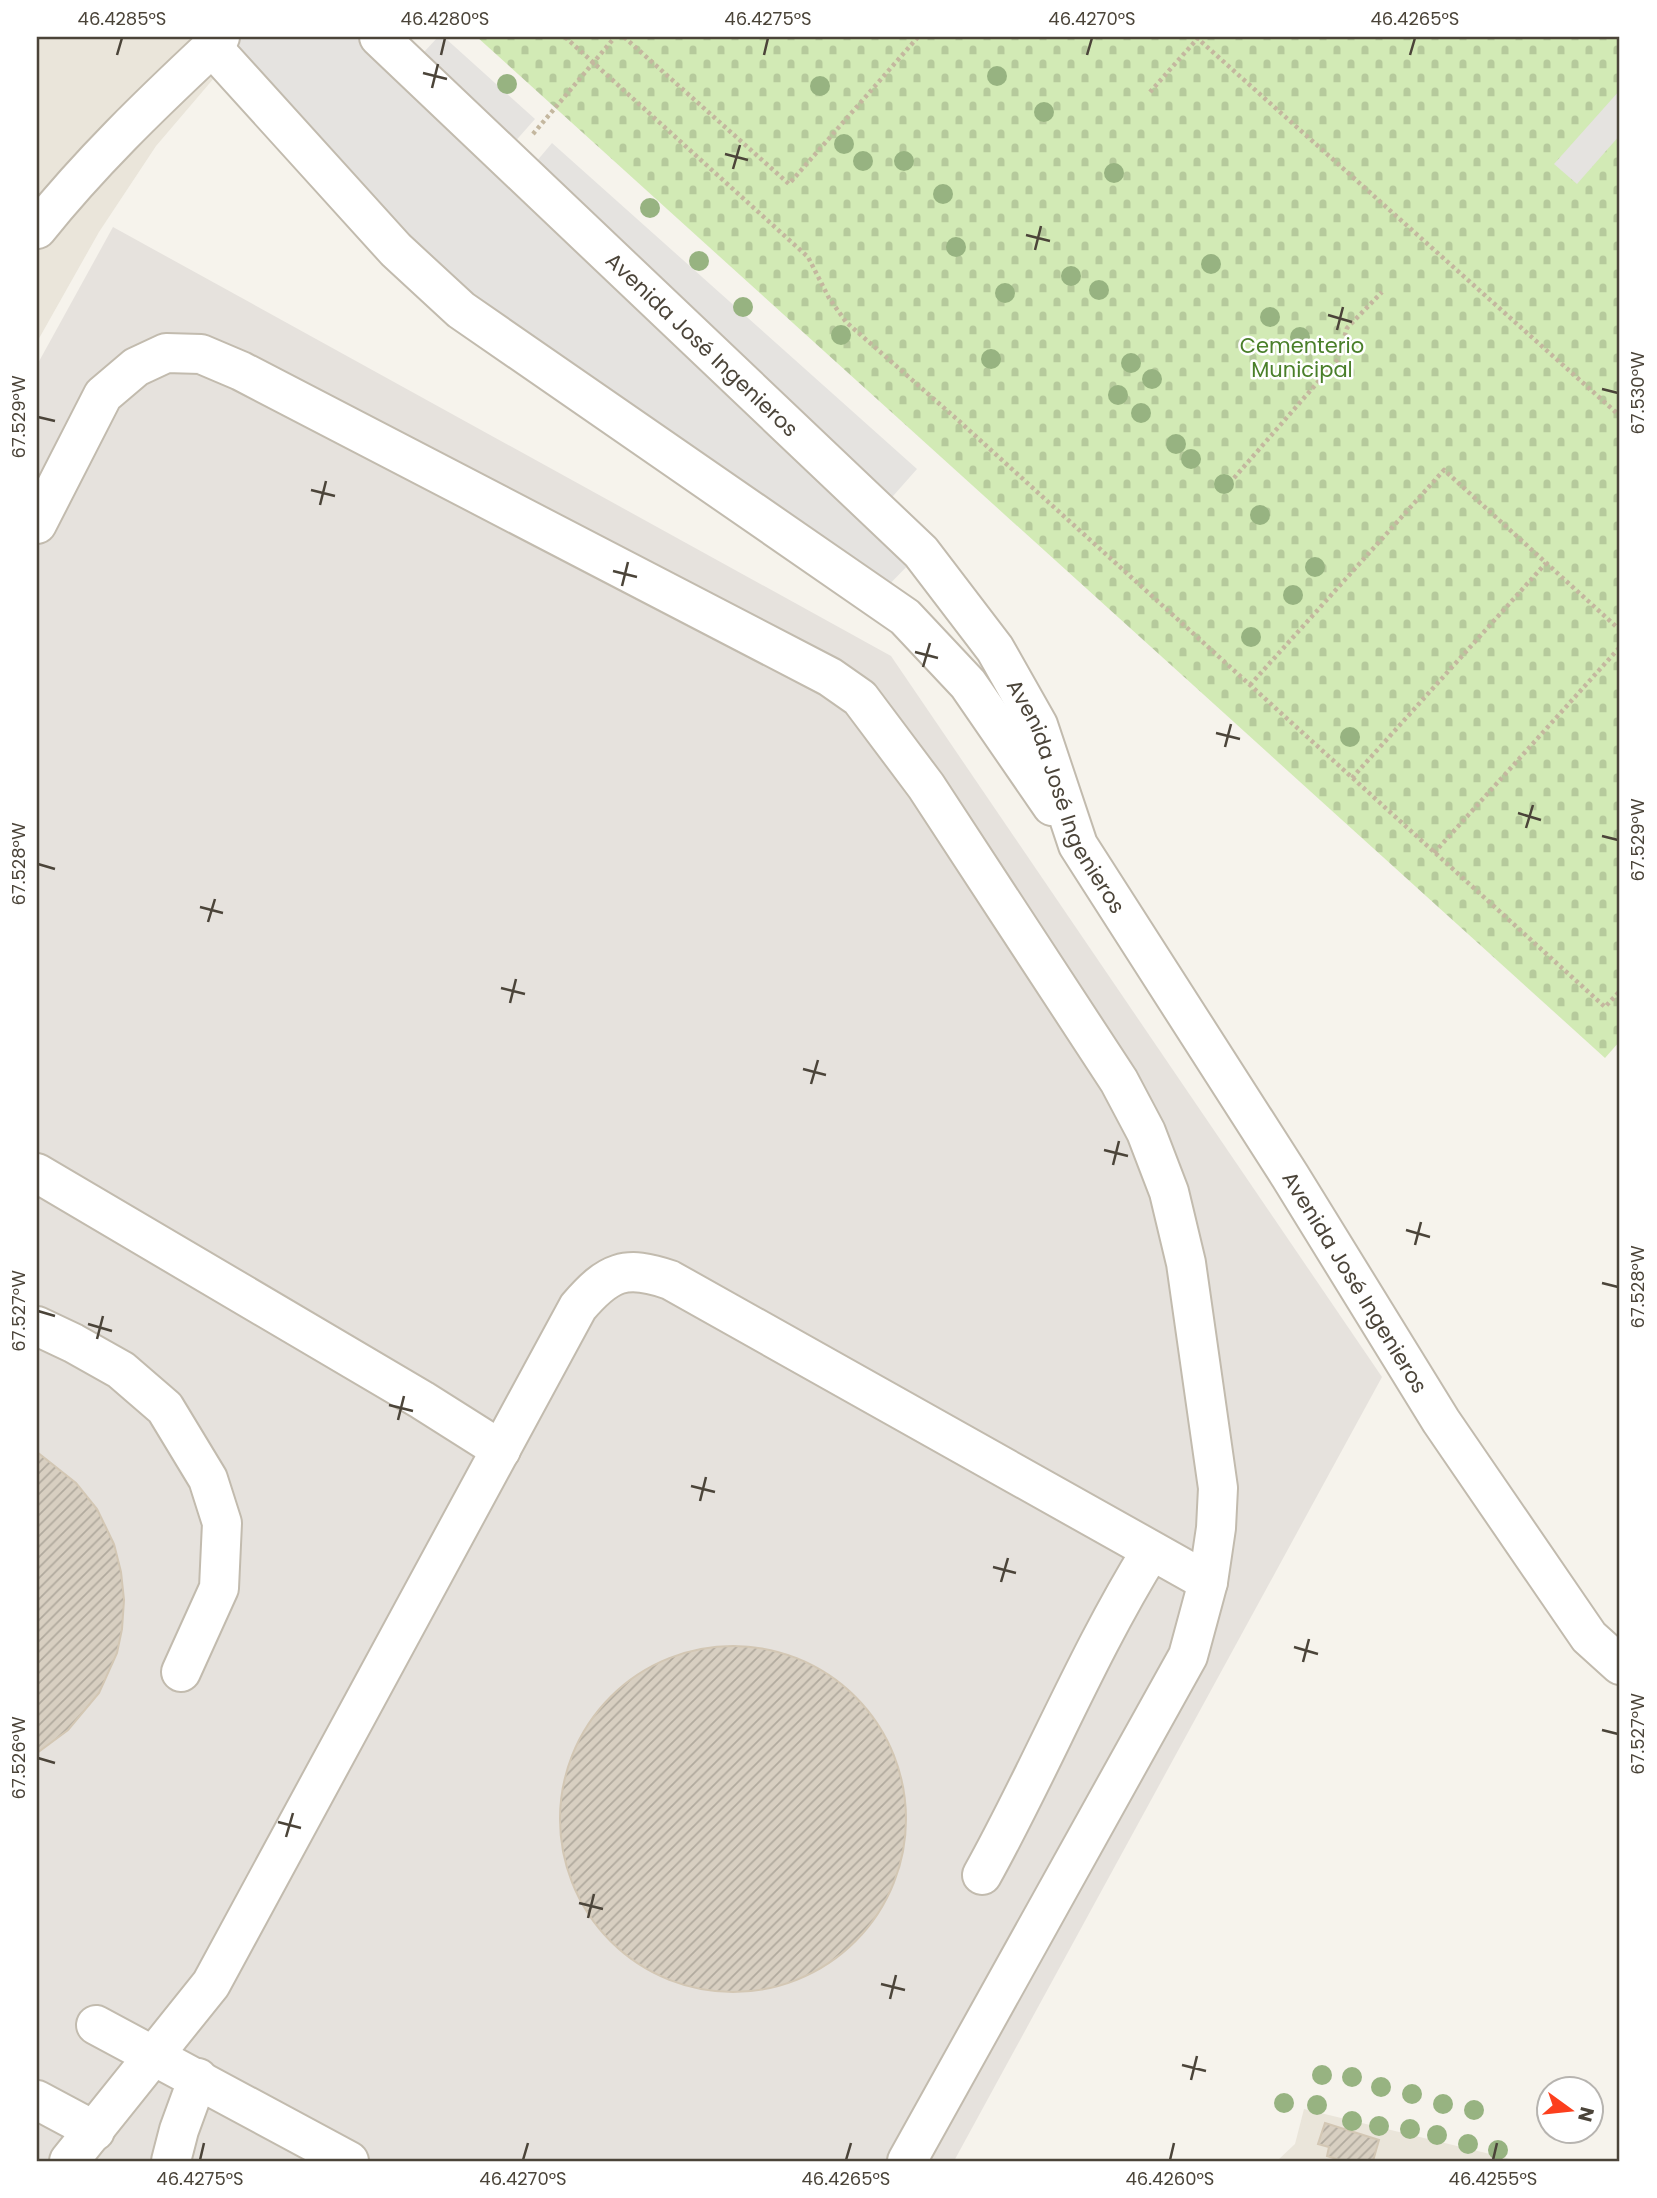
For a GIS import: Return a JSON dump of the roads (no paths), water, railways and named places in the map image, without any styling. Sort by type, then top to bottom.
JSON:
[{"type":"street","name":"Avenida José Ingenieros","points":[[379,37],[921,552],[995,649],[1038,726],[1078,845],[1290,1176],[1441,1421],[1589,1637],[1620,1665]]},
{"type":"street","points":[[37,229],[64,195],[130,124],[216,42],[396,250],[461,310],[905,617],[968,684],[1078,845]]},
{"type":"street","points":[[37,524],[103,395],[136,367],[166,353],[201,354],[241,372],[830,677],[860,698],[926,786],[1119,1081],[1146,1132],[1169,1192],[1186,1263],[1218,1488],[1216,1528],[1208,1582],[1188,1656],[907,2161]]},
{"type":"street","points":[[37,1173],[422,1400],[501,1450]]},
{"type":"street","points":[[69,2161],[211,1984],[578,1307],[596,1286],[605,1281],[623,1272],[648,1272],[670,1280],[1208,1582]]},
{"type":"street","points":[[37,1326],[74,1343],[121,1370],[166,1408],[208,1479],[222,1523],[219,1588],[181,1672]]},
{"type":"street","points":[[982,1875],[1123,1597],[1151,1551]]},
{"type":"street","points":[[96,2025],[349,2161]]},
{"type":"street","points":[[171,2161],[198,2078]]},
{"type":"street","points":[[37,2100],[95,2131]]},
{"type":"park label","name":"Cementerio Municipal","points":[[1302,357]]}]
